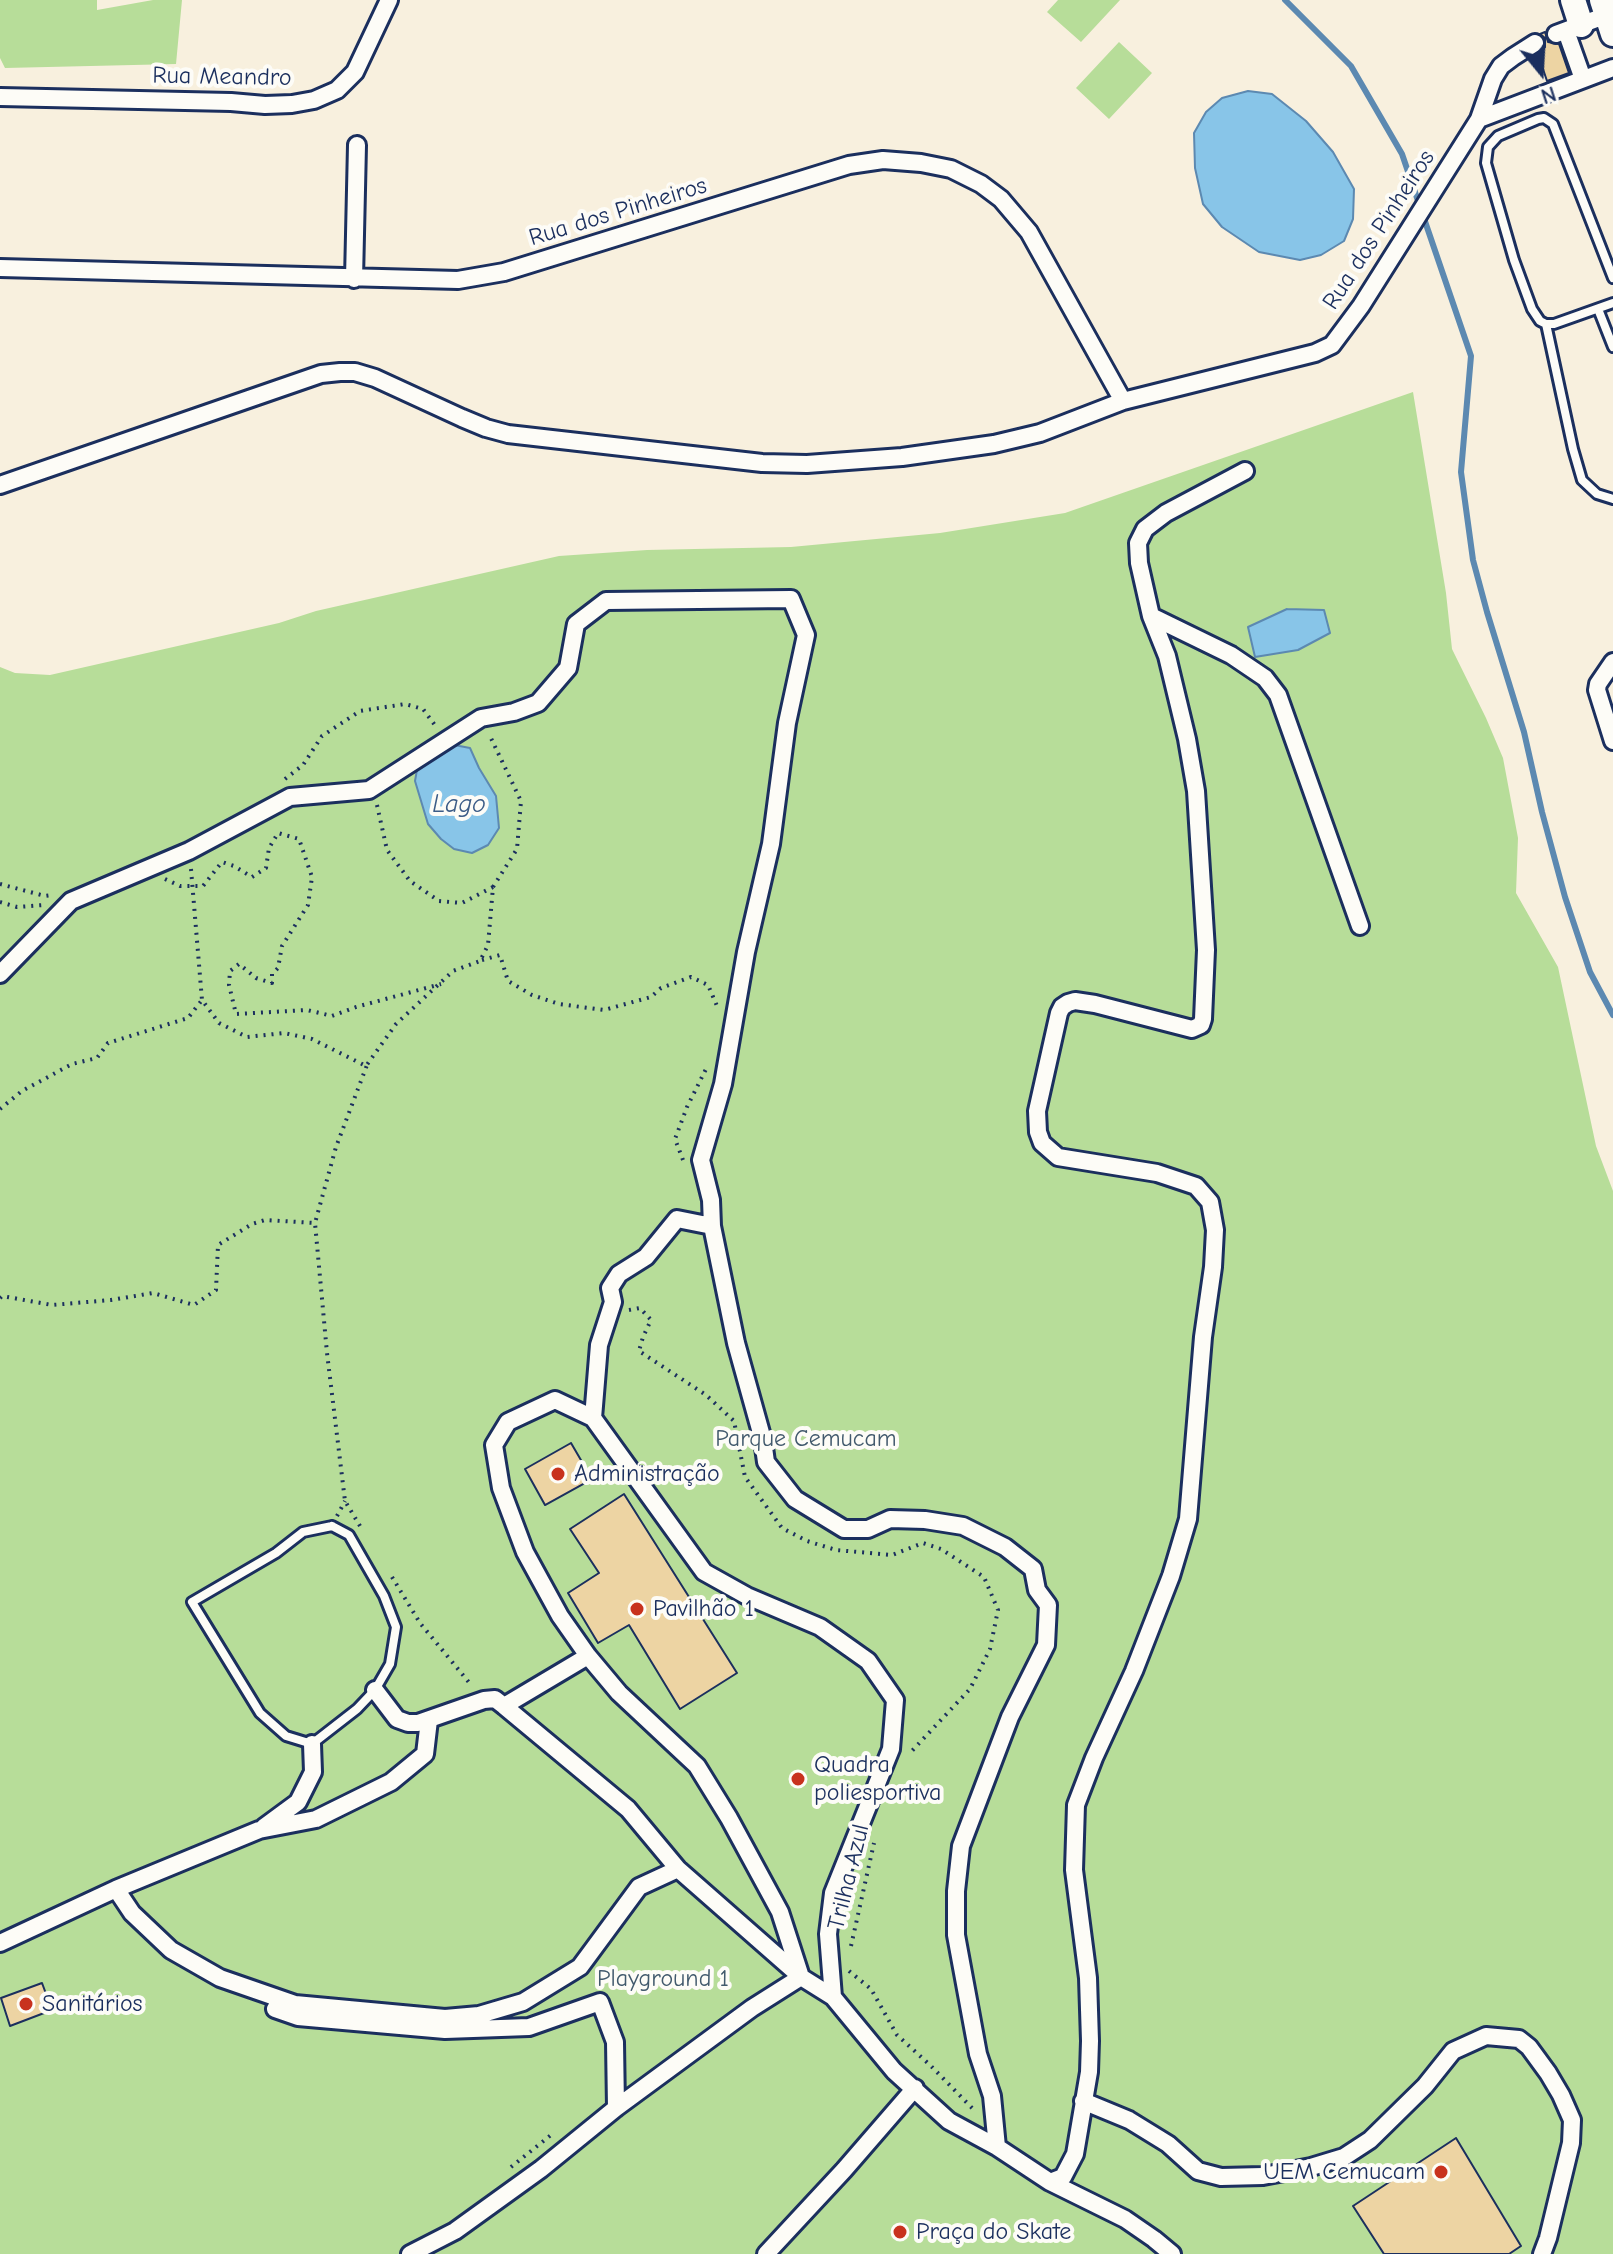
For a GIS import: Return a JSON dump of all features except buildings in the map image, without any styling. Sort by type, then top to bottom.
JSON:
[{"type":"main road","points":[[1568,30],[1573,0]]},
{"type":"street","name":"Rua Meandro","points":[[0,97],[265,105],[314,100],[337,90],[355,72],[389,0]]},
{"type":"street","points":[[1583,79],[1568,30],[1607,16]]},
{"type":"street","name":"Rua dos Pinheiros","points":[[0,485],[321,374],[340,372],[355,372],[375,378],[462,418],[508,434],[762,463],[870,460],[994,444],[1040,433],[1123,401],[1315,353],[1332,345],[1361,306],[1479,119],[1488,88],[1501,66],[1535,43]]},
{"type":"street","points":[[1479,119],[1613,68]]},
{"type":"street","points":[[354,279],[357,145]]},
{"type":"street","name":"Rua dos Pinheiros","points":[[0,268],[458,280],[483,277],[849,165],[883,160],[921,163],[951,169],[981,184],[1001,199],[1029,232],[1123,401]]},
{"type":"street","points":[[1050,2182],[1063,2177],[1075,2154],[1089,2072],[1088,1978],[1074,1870],[1076,1805],[1134,1671],[1171,1576],[1188,1519],[1215,1230],[1210,1202],[1196,1186],[1157,1173],[1058,1157],[1042,1143],[1037,1111],[1045,1067],[1062,1007],[1075,1001],[1095,1004],[1192,1029],[1201,1025],[1203,1019],[1206,950],[1196,791],[1167,656],[1151,616],[1139,563],[1138,543],[1145,529],[1166,513],[1245,471]]},
{"type":"street","points":[[0,974],[71,901],[189,851],[290,797],[369,790],[481,718],[514,712],[538,703],[568,668],[576,624],[606,601],[791,599],[806,635],[787,723],[771,844],[746,952],[723,1084],[701,1160],[736,1343],[763,1440],[766,1462],[795,1499],[844,1529],[868,1529],[890,1519],[925,1520],[963,1526],[1005,1547],[1033,1569],[1037,1590],[1048,1605],[1046,1645],[1010,1717],[961,1846],[956,1891],[956,1935],[978,2054],[992,2096],[997,2147]]},
{"type":"street","points":[[1151,616],[1231,655],[1265,678],[1278,695],[1360,926]]},
{"type":"street","points":[[1613,662],[1597,690],[1613,741]]},
{"type":"street","points":[[593,1418],[599,1345],[613,1302],[610,1288],[619,1274],[646,1257],[677,1219],[712,1226]]},
{"type":"street","points":[[801,1977],[780,1912],[697,1766],[619,1693],[588,1656],[560,1616],[525,1552],[501,1488],[494,1445],[508,1422],[555,1400],[593,1418],[704,1572],[747,1596],[820,1627],[868,1661],[895,1700],[891,1749],[833,1893],[828,1934],[833,1997]]},
{"type":"street","points":[[504,1706],[588,1656]]},
{"type":"street","points":[[375,1690],[397,1719],[408,1723],[429,1720],[495,1699],[628,1809],[678,1869],[801,1977],[833,1997],[894,2071],[949,2121],[997,2147],[1050,2182],[1125,2219],[1172,2254]]},
{"type":"street","points":[[0,1943],[116,1889],[259,1830],[316,1819],[391,1782],[425,1754],[429,1720]]},
{"type":"street","points":[[259,1830],[298,1802],[313,1772],[312,1744]]},
{"type":"street","points":[[171,1950],[220,1978],[295,2004],[445,2018],[479,2015],[523,2002],[580,1967],[639,1887],[678,1869]]},
{"type":"street","points":[[116,1889],[132,1913],[216,1988],[298,2017],[445,2030],[529,2027],[600,2002],[615,2042],[616,2108]]},
{"type":"street","points":[[410,2254],[455,2231],[752,2008],[801,1977]]},
{"type":"street","points":[[1083,2101],[1129,2120],[1168,2144],[1198,2171],[1221,2177],[1263,2176],[1344,2157],[1370,2140],[1414,2097],[1453,2051],[1486,2036],[1519,2039],[1529,2047],[1548,2073],[1572,2120],[1571,2143],[1548,2238],[1541,2253]]},
{"type":"street","points":[[766,2254],[915,2088]]},
{"type":"lane","points":[[1613,278],[1553,124],[1544,118],[1538,119],[1498,136],[1488,147],[1486,163],[1514,260],[1532,309],[1540,321],[1554,324],[1613,303]]},
{"type":"lane","points":[[1598,309],[1613,347]]},
{"type":"lane","points":[[1546,324],[1582,480],[1597,494],[1613,499]]},
{"type":"lane","points":[[332,1526],[349,1535],[384,1596],[396,1627],[390,1664],[375,1690],[357,1709],[312,1744],[286,1736],[260,1713],[192,1602],[266,1559],[303,1532],[332,1526]]},
{"type":"path","points":[[480,961],[488,945],[493,887],[517,849],[521,801],[481,718]]},
{"type":"path","points":[[369,790],[378,806],[387,850],[410,881],[439,901],[462,903],[493,887]]},
{"type":"path","points":[[161,878],[180,886],[203,886],[222,862],[252,877],[266,868],[269,848],[278,833],[299,839],[312,877],[308,905],[282,946],[272,983],[256,978],[239,964],[230,971],[229,985],[236,1014],[307,1010],[332,1016],[441,984]]},
{"type":"path","points":[[189,851],[202,1000],[219,1023],[247,1037],[284,1033],[312,1039],[367,1065]]},
{"type":"path","points":[[0,902],[17,907],[44,905]]},
{"type":"path","points":[[361,1528],[345,1501],[315,1223],[336,1147],[367,1065],[396,1024],[453,971],[500,955],[508,981],[532,995],[559,1004],[604,1010],[651,997],[661,988],[691,977],[708,985],[718,1007]]},
{"type":"path","points":[[0,1109],[22,1091],[72,1064],[97,1058],[108,1043],[188,1018],[202,1000]]},
{"type":"path","points":[[685,1168],[675,1139],[710,1062]]},
{"type":"path","points":[[0,1298],[52,1305],[153,1293],[194,1305],[216,1290],[218,1245],[252,1224],[265,1220],[315,1223]]},
{"type":"path","points":[[613,1302],[622,1311],[640,1308],[651,1320],[639,1351],[706,1395],[734,1421],[745,1477],[782,1528],[807,1541],[848,1552],[892,1555],[923,1543],[941,1549],[984,1577],[998,1610],[990,1649],[970,1689],[906,1758]]},
{"type":"path","points":[[386,1568],[420,1623],[484,1700]]},
{"type":"path","name":"Trilha Azul","points":[[851,1946],[877,1835]]},
{"type":"path","points":[[849,1971],[871,1989],[897,2035],[980,2117],[989,2115],[992,2096]]},
{"type":"green space","points":[[0,0],[97,0],[97,10],[153,0],[182,0],[176,64],[5,68],[0,58]]},
{"type":"green space","points":[[1058,0],[1120,0],[1081,42],[1047,12]]},
{"type":"green space","points":[[1119,42],[1152,73],[1109,119],[1076,88]]},
{"type":"green space","name":"Parque Cemucam","points":[[1413,392],[1446,593],[1452,649],[1503,758],[1518,838],[1516,893],[1558,967],[1596,1146],[1613,1191],[1613,2254],[0,2254],[0,667],[15,673],[50,675],[559,556],[647,550],[791,547],[940,533],[1065,513]]},
{"type":"water","points":[[1248,91],[1272,94],[1306,121],[1333,152],[1354,189],[1353,219],[1344,241],[1321,255],[1300,260],[1259,252],[1222,227],[1203,204],[1195,168],[1194,133],[1206,112],[1222,98]]},
{"type":"water","points":[[1287,609],[1324,610],[1330,633],[1298,650],[1255,657],[1248,627]]},
{"type":"water","name":"Lago","points":[[449,744],[470,748],[496,796],[499,828],[488,845],[472,853],[454,849],[428,824],[415,781],[418,764]]},
{"type":"waterway","points":[[1285,0],[1351,66],[1402,154],[1471,356],[1461,472],[1473,560],[1524,732],[1565,897],[1590,972],[1613,1015]]},
{"type":"place","name":"Administração","points":[[558,1474]]},
{"type":"place","name":"Pavilhão 1","points":[[637,1609]]},
{"type":"place","name":"Quadra poliesportiva","points":[[798,1779]]},
{"type":"place","name":"Sanitários","points":[[26,2004]]},
{"type":"place","name":"UEM Cemucam","points":[[1441,2172]]},
{"type":"place","name":"Praça do Skate","points":[[900,2232]]},
{"type":"park label","name":"Playground 1","points":[[663,1979]]}]
